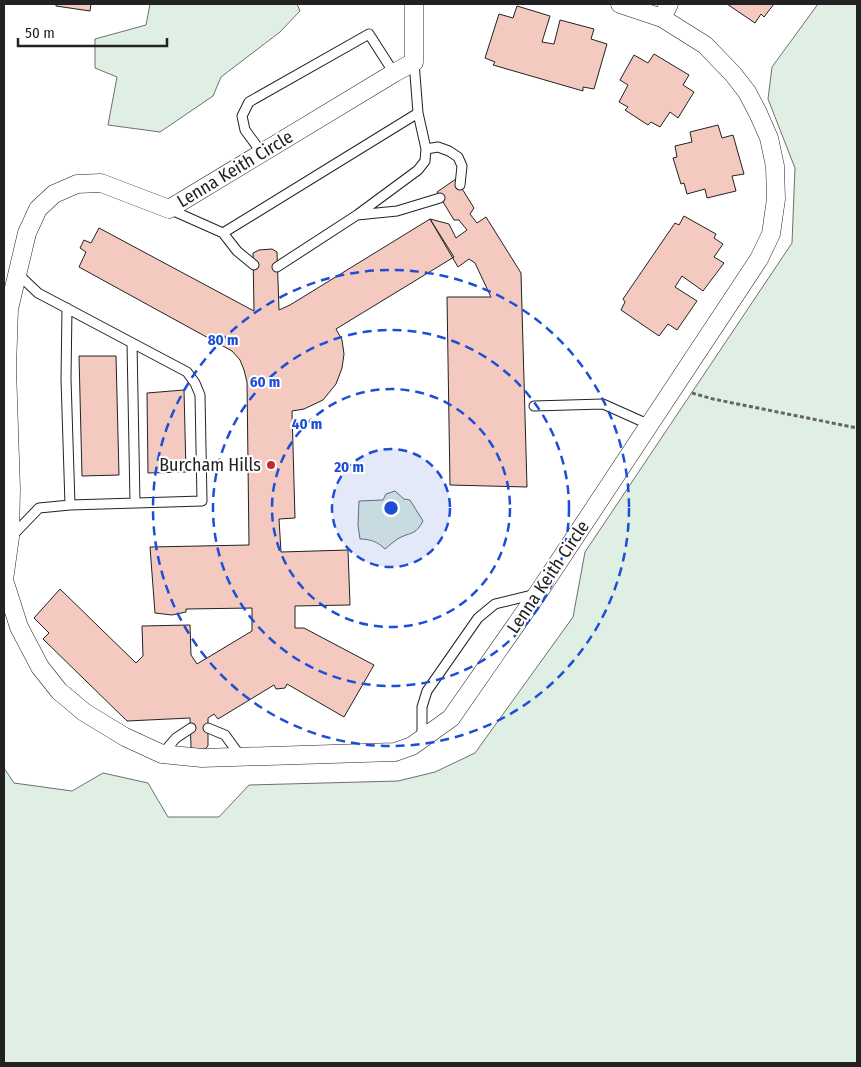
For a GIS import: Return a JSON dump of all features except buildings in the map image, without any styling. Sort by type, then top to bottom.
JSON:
[{"type":"street","points":[[414,4],[414,62]]},
{"type":"street","name":"Lenna Keith Circle","points":[[414,62],[169,209],[101,183],[77,184],[54,194],[38,209],[27,234],[9,309],[7,344],[11,489],[10,537],[4,581],[19,627],[40,667],[60,691],[84,712],[125,737],[162,754],[202,758],[395,752],[412,746],[451,718],[538,594],[759,260],[771,234],[776,199],[775,166],[769,138],[747,92],[733,74],[705,45],[665,11],[620,4]]},
{"type":"lane","points":[[262,153],[245,130],[242,116],[249,102],[369,34],[394,73]]},
{"type":"lane","points":[[277,267],[357,215],[418,170],[425,161],[426,149],[418,113],[414,62]]},
{"type":"lane","points":[[223,233],[418,113]]},
{"type":"lane","points":[[426,149],[438,147],[458,157],[462,166],[460,185]]},
{"type":"lane","points":[[357,215],[397,211],[440,198]]},
{"type":"lane","points":[[169,209],[223,233],[237,251],[254,265]]},
{"type":"lane","points":[[10,537],[39,508],[70,505],[202,501],[200,395],[195,383],[187,372],[38,292],[18,274]]},
{"type":"lane","points":[[67,308],[66,380],[70,505]]},
{"type":"lane","points":[[132,343],[135,503]]},
{"type":"lane","points":[[534,406],[603,404],[650,424]]},
{"type":"lane","points":[[422,738],[422,707],[427,691],[478,618],[495,604],[538,594]]},
{"type":"lane","points":[[162,754],[176,738],[191,728]]},
{"type":"lane","points":[[208,728],[225,735],[242,757]]},
{"type":"path","points":[[676,384],[689,392],[713,399],[857,428]]},
{"type":"green space","points":[[150,4],[297,4],[300,11],[280,32],[221,77],[213,96],[160,132],[108,125],[117,77],[95,68],[95,39],[146,25]]},
{"type":"green space","points":[[818,4],[857,4],[857,1063],[4,1063],[4,768],[14,783],[72,791],[103,773],[148,783],[168,817],[219,817],[249,785],[398,781],[435,772],[475,753],[573,617],[585,552],[792,243],[795,168],[768,99],[772,67]]},
{"type":"green space","points":[[395,491],[404,499],[410,500],[423,521],[421,525],[414,532],[399,538],[385,549],[374,541],[360,539],[358,525],[359,501],[383,500],[386,494]]},
{"type":"place","name":"Burcham Hills","points":[[271,465]]}]
